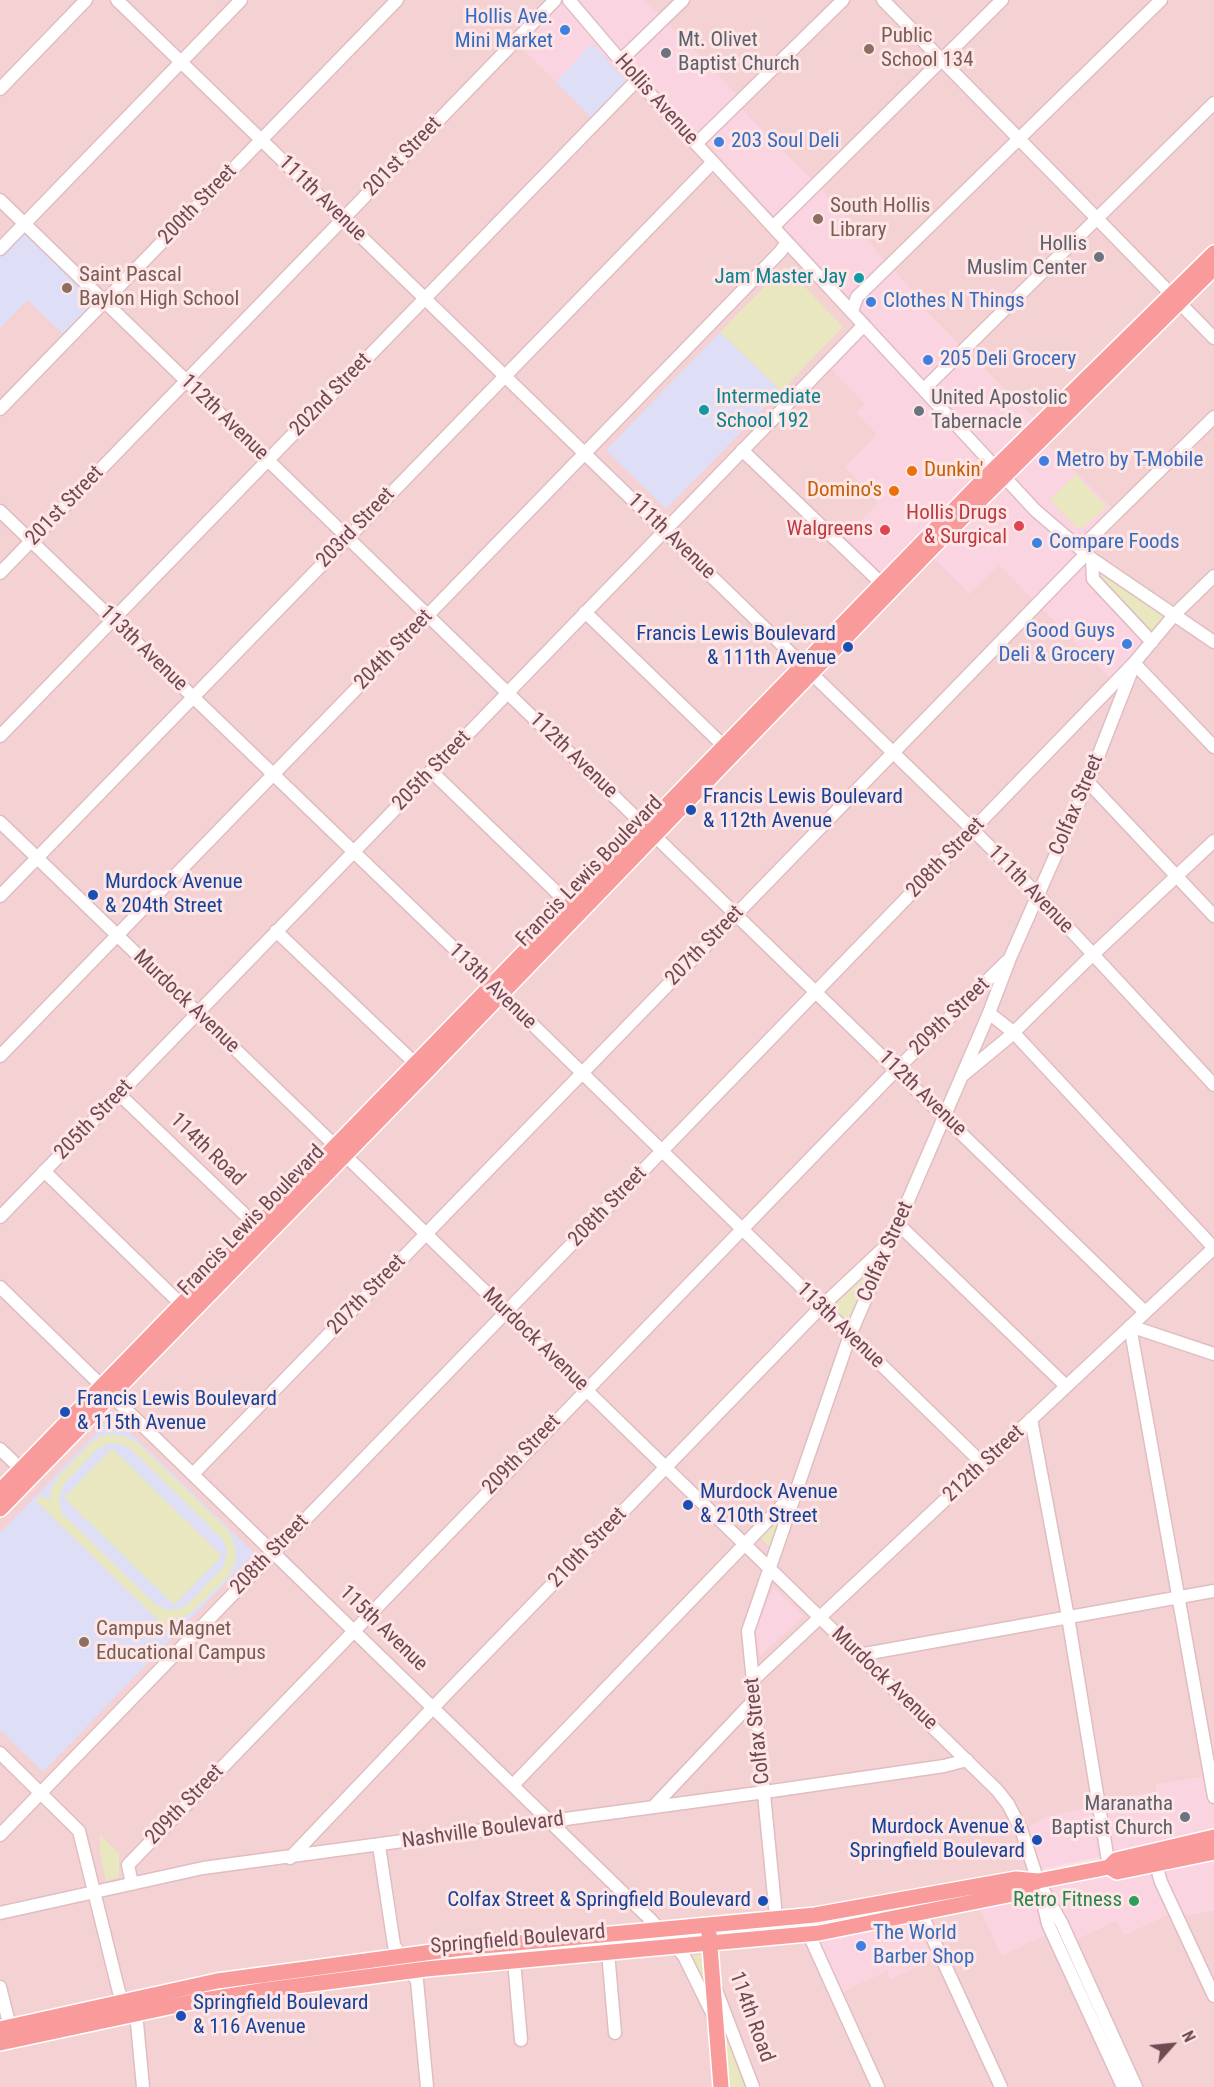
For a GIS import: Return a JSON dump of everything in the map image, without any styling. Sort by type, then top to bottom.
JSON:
[{"type":"main road","name":"Francis Lewis Boulevard","points":[[807,669],[882,584],[1175,298],[1214,253]]},
{"type":"main road","name":"Francis Lewis Boulevard","points":[[1175,298],[1214,268]]},
{"type":"main road","name":"Francis Lewis Boulevard","points":[[0,1509],[26,1474],[106,1390],[999,472]]},
{"type":"main road","name":"Francis Lewis Boulevard","points":[[0,1491],[26,1474]]},
{"type":"main road","name":"Springfield Boulevard","points":[[0,2043],[217,1981],[462,1948],[801,1917],[1016,1879],[1038,1881],[1109,1867],[1116,1860],[1214,1837]]},
{"type":"main road","name":"Springfield Boulevard","points":[[1109,1867],[1118,1872],[1214,1852]]},
{"type":"main road","name":"Springfield Boulevard","points":[[5,2028],[128,2008],[192,2002],[410,1971],[808,1934],[1018,1893],[1038,1881]]},
{"type":"main road","name":"114th Road","points":[[708,1925],[712,1979]]},
{"type":"main road","name":"115th Avenue","points":[[712,1979],[721,2087]]},
{"type":"street","points":[[0,88],[86,0]]},
{"type":"street","name":"111th Avenue","points":[[117,0],[973,830],[1039,897],[1214,1085]]},
{"type":"street","points":[[0,249],[241,0]]},
{"type":"street","name":"200th Street","points":[[0,409],[397,0]]},
{"type":"street","name":"201st Street","points":[[0,573],[555,0]]},
{"type":"street","name":"Hollis Avenue","points":[[569,0],[637,80],[1046,521],[1089,556],[1214,642]]},
{"type":"street","points":[[621,62],[683,0]]},
{"type":"street","points":[[696,144],[843,0]]},
{"type":"street","points":[[883,0],[1214,338]]},
{"type":"street","points":[[773,227],[1002,0]]},
{"type":"street","points":[[852,311],[857,297],[1161,0]]},
{"type":"street","name":"202nd Street","points":[[0,736],[637,80]]},
{"type":"street","points":[[924,389],[1214,103]]},
{"type":"street","name":"203rd Street","points":[[0,896],[713,162]]},
{"type":"street","name":"112th Avenue","points":[[0,200],[1145,1312]]},
{"type":"street","name":"204th Street","points":[[0,1056],[780,252],[787,242]]},
{"type":"street","name":"205th Street","points":[[0,1216],[864,325]]},
{"type":"street","name":"207th Street","points":[[193,1474],[893,753],[1089,556],[1090,539],[1214,417]]},
{"type":"street","points":[[742,450],[882,584]]},
{"type":"street","name":"113th Avenue","points":[[0,511],[983,1464]]},
{"type":"street","points":[[1089,556],[1093,579],[1152,642]]},
{"type":"street","name":"208th Street","points":[[0,1835],[973,830],[1134,663],[1175,614],[1214,576]]},
{"type":"street","points":[[585,612],[728,750]]},
{"type":"street","points":[[1134,663],[1214,747]]},
{"type":"street","name":"Colfax Street","points":[[778,1937],[748,1631],[850,1335],[989,1013],[1010,958],[1088,782],[1134,663]]},
{"type":"street","points":[[431,771],[574,909]]},
{"type":"street","points":[[1088,782],[1214,916]]},
{"type":"street","name":"Murdock Avenue","points":[[0,822],[997,1790],[1014,1814],[1028,1846],[1038,1881],[1062,1924],[1123,2087]]},
{"type":"street","points":[[960,1077],[1009,1037],[1092,955],[1214,841]]},
{"type":"street","points":[[276,931],[420,1069]]},
{"type":"street","name":"209th Street","points":[[132,1884],[128,1865],[353,1629],[896,1070],[1010,958]]},
{"type":"street","points":[[989,1013],[1013,1032],[1214,1248]]},
{"type":"street","name":"114th Road","points":[[118,1094],[262,1231]]},
{"type":"street","points":[[44,1171],[186,1309]]},
{"type":"street","points":[[898,1224],[1066,1386]]},
{"type":"street","name":"210th Street","points":[[290,1858],[433,1707],[821,1307],[890,1243]]},
{"type":"street","name":"212th Street","points":[[753,1680],[1214,1248]]},
{"type":"street","name":"115th Avenue","points":[[0,1287],[660,1930],[684,1956],[715,2018]]},
{"type":"street","points":[[1214,1354],[1130,1326],[1214,1797]]},
{"type":"street","points":[[1030,1419],[1068,1617],[1109,1867]]},
{"type":"street","points":[[0,1449],[26,1474]]},
{"type":"street","points":[[513,1785],[797,1490]]},
{"type":"street","points":[[859,1655],[1214,1591]]},
{"type":"street","points":[[654,1806],[756,1698]]},
{"type":"street","points":[[0,1753],[79,1831],[119,1992],[136,2024],[143,2087]]},
{"type":"street","name":"Nashville Boulevard","points":[[0,1913],[203,1868],[765,1792],[944,1766],[967,1760]]},
{"type":"street","points":[[379,1846],[394,1945],[417,1981],[427,2087]]},
{"type":"street","points":[[1156,1865],[1161,1882],[1214,1996]]},
{"type":"street","points":[[921,1913],[1001,2087]]},
{"type":"street","points":[[801,1917],[878,2087]]},
{"type":"street","points":[[608,1952],[615,2033]]},
{"type":"street","points":[[514,1960],[521,2040]]},
{"type":"street","name":"114th Road","points":[[712,1979],[753,2087]]},
{"type":"street","points":[[0,1987],[5,2028]]},
{"type":"street","name":"Murdock Avenue","points":[[1103,2029],[1136,2087]]},
{"type":"shaded area","points":[[0,0],[1214,0],[1214,1775],[1156,1785],[1157,1792],[1103,1801],[1038,1870],[815,1911],[197,1978],[6,2020],[0,1998]]},
{"type":"shaded area","points":[[562,0],[645,0],[745,103],[741,108],[819,187],[927,307],[925,310],[1052,436],[1046,443],[1115,511],[1082,543],[1088,580],[1145,645],[1113,681],[999,565],[969,594],[915,539],[882,573],[845,537],[878,503],[845,467],[877,434],[856,413],[865,404],[829,367],[872,322],[640,71],[628,83],[592,44],[556,82],[518,45]]},
{"type":"shaded area","points":[[592,43],[628,83],[593,119],[556,82]]},
{"type":"shaded area","points":[[24,232],[96,302],[64,335],[27,300],[0,328],[0,257]]},
{"type":"shaded area","name":"Intermediate School 192","points":[[720,332],[781,391],[666,509],[606,450]]},
{"type":"shaded area","name":"Campus Magnet Educational Campus","points":[[113,1416],[254,1553],[43,1772],[0,1730],[0,1533]]},
{"type":"shaded area","points":[[773,1587],[804,1616],[760,1656],[756,1630]]},
{"type":"shaded area","points":[[1214,1775],[1214,1832],[1038,1870],[1024,1829],[1046,1817],[1102,1804],[1103,1801],[1157,1792],[1156,1785]]},
{"type":"shaded area","points":[[1214,1857],[1214,1910],[1175,1917],[1173,1912],[1124,1935],[1117,1920],[1066,1944],[1059,1929],[1002,1955],[978,1905],[1105,1873]]},
{"type":"shaded area","points":[[978,1905],[1002,1955],[1060,1928],[1066,1944],[1117,1920],[1124,1935],[1173,1912],[1176,1917],[1214,1910],[1214,2087],[0,2087],[0,2047],[203,2004],[390,1977],[811,1937],[838,1994],[887,1970],[891,1979],[919,1915]]},
{"type":"shaded area","points":[[919,1915],[939,1957],[892,1979],[887,1971],[837,1994],[811,1937]]},
{"type":"green space","points":[[785,266],[843,327],[781,391],[720,332]]},
{"type":"green space","points":[[1075,474],[1107,507],[1083,527],[1077,528],[1050,500]]},
{"type":"green space","points":[[1095,568],[1167,613],[1151,634],[1098,577]]},
{"type":"green space","points":[[878,1258],[849,1332],[824,1308]]},
{"type":"green space","points":[[111,1434],[127,1437],[139,1444],[228,1530],[235,1545],[236,1559],[230,1574],[192,1612],[183,1617],[170,1619],[178,1627],[172,1634],[36,1501],[42,1495],[50,1502],[51,1489],[60,1475],[91,1443]],"holes":[[[110,1443],[131,1449],[224,1541],[227,1553],[223,1567],[182,1608],[168,1610],[155,1604],[61,1512],[59,1498],[64,1484],[97,1449]]]},
{"type":"green space","points":[[112,1448],[222,1556],[174,1605],[64,1498]]},
{"type":"green space","points":[[784,1509],[772,1549],[757,1535]]},
{"type":"green space","points":[[100,1835],[119,1854],[119,1877],[106,1881],[100,1851]]},
{"type":"green space","points":[[705,1954],[708,1995],[688,1957]]},
{"type":"green space","points":[[718,2006],[749,2087],[725,2087]]},
{"type":"place","name":"Hollis Ave. Mini Market","points":[[565,30]]},
{"type":"place","name":"Public School 134","points":[[869,49]]},
{"type":"place","name":"Mt. Olivet Baptist Church","points":[[666,53]]},
{"type":"place","name":"203 Soul Deli","points":[[719,142]]},
{"type":"place","name":"South Hollis Library","points":[[818,219]]},
{"type":"place","name":"Hollis Muslim Center","points":[[1099,257]]},
{"type":"place","name":"Jam Master Jay","points":[[859,278]]},
{"type":"place","name":"Saint Pascal Baylon High School","points":[[67,288]]},
{"type":"place","name":"Clothes N Things","points":[[871,302]]},
{"type":"place","name":"205 Deli Grocery","points":[[928,360]]},
{"type":"place","name":"Intermediate School 192","points":[[704,410]]},
{"type":"place","name":"United Apostolic Tabernacle","points":[[919,411]]},
{"type":"place","name":"Metro by T-Mobile","points":[[1044,461]]},
{"type":"place","name":"Dunkin'","points":[[912,471]]},
{"type":"place","name":"Domino's","points":[[894,491]]},
{"type":"place","name":"Hollis Drugs & Surgical","points":[[1019,526]]},
{"type":"place","name":"Walgreens","points":[[885,530]]},
{"type":"place","name":"Compare Foods","points":[[1037,543]]},
{"type":"place","name":"Good Guys Deli & Grocery","points":[[1127,644]]},
{"type":"place","name":"Francis Lewis Boulevard & 111th Avenue","points":[[848,647]]},
{"type":"place","name":"Francis Lewis Boulevard & 112th Avenue","points":[[691,810]]},
{"type":"place","name":"Murdock Avenue & 204th Street","points":[[93,895]]},
{"type":"place","name":"Francis Lewis Boulevard & 115th Avenue","points":[[65,1412]]},
{"type":"place","name":"Murdock Avenue & 210th Street","points":[[688,1505]]},
{"type":"place","name":"Campus Magnet Educational Campus","points":[[84,1642]]},
{"type":"place","name":"Maranatha Baptist Church","points":[[1185,1817]]},
{"type":"place","name":"Murdock Avenue & Springfield Boulevard","points":[[1037,1840]]},
{"type":"place","name":"Colfax Street & Springfield Boulevard","points":[[763,1901]]},
{"type":"place","name":"Retro Fitness","points":[[1134,1901]]},
{"type":"place","name":"The World Barber Shop","points":[[861,1946]]},
{"type":"place","name":"Springfield Boulevard & 116 Avenue","points":[[181,2016]]}]
